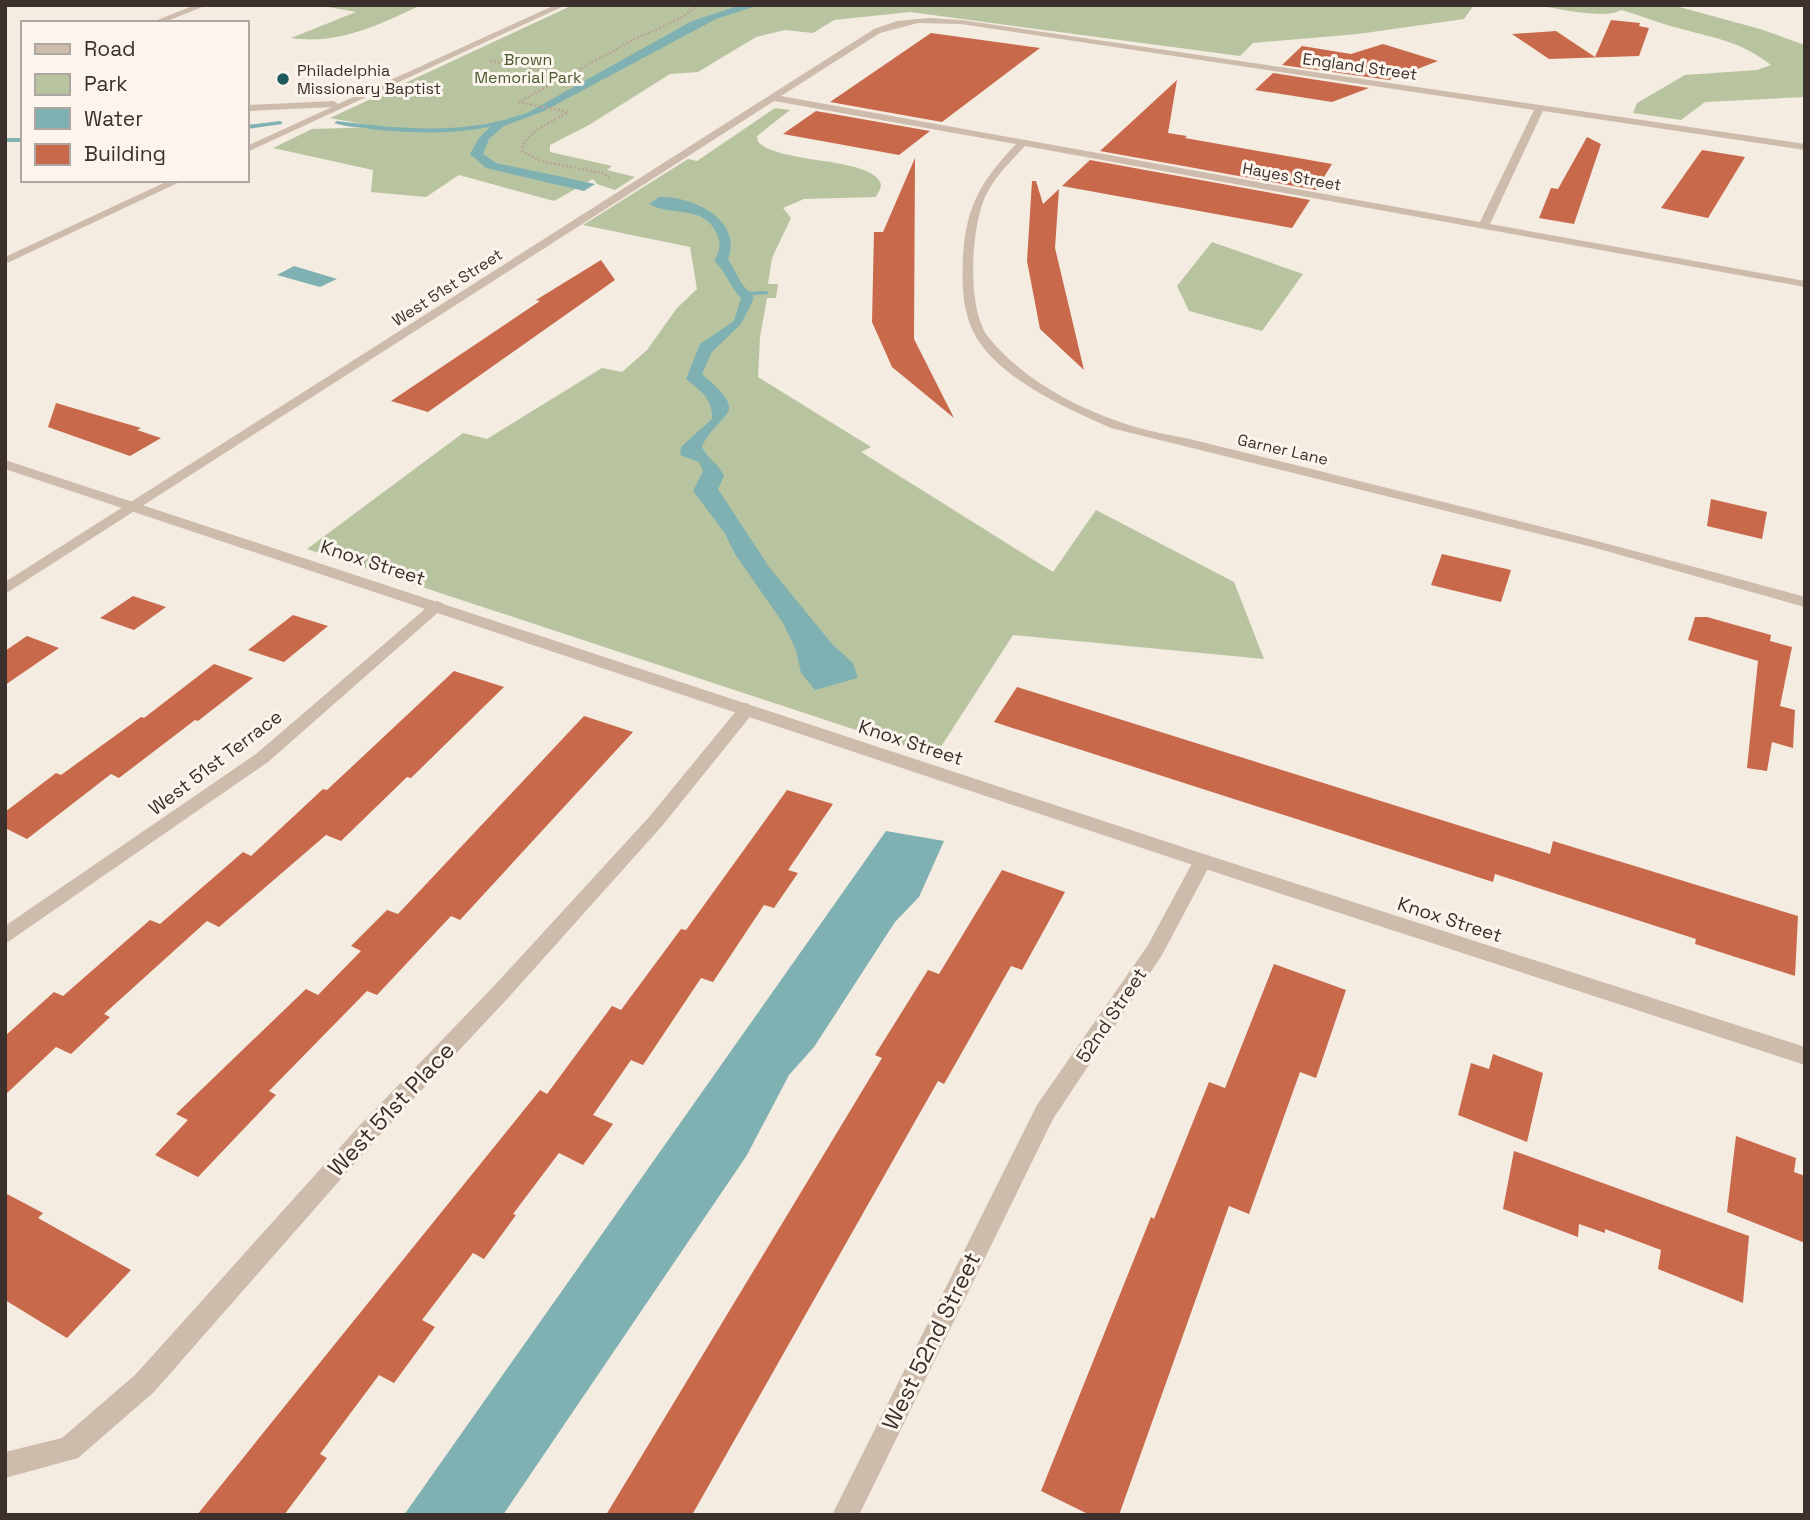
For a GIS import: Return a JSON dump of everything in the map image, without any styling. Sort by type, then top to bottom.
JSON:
[{"type":"street","points":[[160,21],[203,5]]},
{"type":"street","points":[[248,149],[562,5]]},
{"type":"street","name":"England Street","points":[[910,21],[936,19],[1044,33],[1805,147]]},
{"type":"street","name":"West 51st Street","points":[[5,589],[877,31],[892,24],[910,21]]},
{"type":"street","name":"Hayes Street","points":[[775,98],[1805,284]]},
{"type":"street","points":[[248,108],[345,103]]},
{"type":"street","points":[[1483,227],[1540,107]]},
{"type":"street","name":"Garner Lane","points":[[1023,143],[999,167],[979,199],[969,254],[971,308],[979,334],[1026,381],[1064,403],[1116,425],[1597,544],[1805,601]]},
{"type":"street","points":[[5,261],[175,182]]},
{"type":"street","name":"Knox Street","points":[[5,464],[1203,861],[1805,1056]]},
{"type":"street","name":"West 51st Terrace","points":[[5,936],[262,758],[437,606]]},
{"type":"street","name":"West 51st Place","points":[[5,1465],[69,1448],[145,1383],[368,1132],[501,992],[656,821],[747,709]]},
{"type":"street","name":"52nd Street","points":[[1017,1167],[1045,1112],[1155,950],[1203,861]]},
{"type":"street","name":"West 52nd Street","points":[[845,1515],[1017,1167]]},
{"type":"path","points":[[628,189],[613,186],[618,183],[602,173],[541,161],[522,151],[522,145],[529,135],[568,114],[561,110],[520,102],[681,18],[698,5]]},
{"type":"path","points":[[455,54],[568,75]]},
{"type":"green space","points":[[317,5],[421,5],[358,32],[325,39],[291,38],[356,12]]},
{"type":"green space","name":"Brown Memorial Park","points":[[573,5],[1474,5],[1464,19],[1358,34],[1253,43],[1240,56],[910,12],[834,20],[813,33],[785,30],[756,37],[698,72],[670,74],[589,125],[550,145],[550,152],[612,166],[607,170],[635,177],[615,190],[597,184],[593,179],[554,201],[459,175],[426,197],[371,192],[373,170],[273,148],[312,129],[379,127],[330,118]]},
{"type":"green space","points":[[1535,5],[1672,5],[1760,29],[1805,45],[1805,97],[1705,102],[1681,120],[1633,113],[1637,103],[1685,75],[1757,70],[1771,65],[1737,45],[1621,10],[1592,14]]},
{"type":"green space","points":[[775,108],[790,110],[757,136],[758,142],[785,154],[860,168],[873,174],[881,186],[876,197],[804,199],[783,208],[791,218],[772,258],[768,284],[778,284],[776,298],[767,298],[760,337],[758,377],[871,447],[861,452],[1053,572],[1096,510],[1234,582],[1264,659],[1013,635],[935,756],[307,549],[463,433],[487,439],[602,368],[622,372],[647,350],[677,308],[697,289],[690,247],[583,225],[688,159],[697,161]]},
{"type":"green space","points":[[1212,242],[1303,274],[1262,331],[1189,311],[1177,286]]},
{"type":"water","points":[[741,5],[759,5],[716,19],[544,111],[504,126],[489,139],[483,154],[496,163],[595,184],[584,191],[486,168],[470,154],[479,138],[494,123],[527,113],[692,21]]},
{"type":"water","points":[[659,197],[700,206],[722,222],[731,245],[728,259],[742,284],[754,298],[741,324],[712,352],[702,374],[726,398],[729,406],[724,418],[702,446],[724,476],[718,489],[769,567],[833,645],[853,663],[858,678],[815,690],[801,673],[796,650],[783,623],[735,554],[724,532],[693,491],[703,471],[699,462],[680,455],[681,447],[712,419],[712,412],[705,396],[686,379],[700,344],[734,321],[741,298],[714,261],[719,245],[717,234],[711,225],[696,215],[649,204]]},
{"type":"water","points":[[294,266],[337,279],[320,287],[277,275]]},
{"type":"water","points":[[886,831],[944,841],[919,897],[895,922],[814,1047],[789,1075],[747,1155],[503,1515],[404,1515]]},
{"type":"building","points":[[1611,20],[1640,23],[1639,26],[1649,28],[1639,56],[1549,59],[1512,34],[1556,31],[1595,57]]},
{"type":"building","points":[[931,33],[1040,48],[942,122],[830,102]]},
{"type":"building","points":[[1383,44],[1438,61],[1389,80],[1282,65],[1302,46],[1351,54]]},
{"type":"building","points":[[1273,73],[1369,88],[1332,102],[1255,90]]},
{"type":"building","points":[[1177,80],[1168,133],[1332,164],[1316,190],[1100,151]]},
{"type":"building","points":[[816,111],[930,131],[899,155],[783,134]]},
{"type":"building","points":[[1587,137],[1601,144],[1574,224],[1539,218],[1551,188],[1558,189]]},
{"type":"building","points":[[1702,150],[1745,157],[1708,218],[1661,208]]},
{"type":"building","points":[[915,158],[914,339],[954,418],[892,367],[872,322],[874,232],[883,232]]},
{"type":"building","points":[[1090,160],[1310,200],[1292,228],[1062,186]]},
{"type":"building","points":[[1032,181],[1036,181],[1043,204],[1059,189],[1055,248],[1084,370],[1040,329],[1027,261]]},
{"type":"building","points":[[601,260],[615,280],[428,412],[391,401],[540,301],[536,300]]},
{"type":"building","points":[[56,403],[141,428],[137,430],[161,438],[130,456],[48,427]]},
{"type":"building","points":[[1711,499],[1767,512],[1762,539],[1707,526]]},
{"type":"building","points":[[1442,554],[1511,570],[1501,602],[1431,585]]},
{"type":"building","points":[[133,596],[166,607],[134,630],[100,618]]},
{"type":"building","points":[[293,615],[328,626],[284,662],[248,650]]},
{"type":"building","points":[[1695,617],[1707,617],[1771,635],[1770,641],[1792,647],[1780,706],[1795,710],[1793,748],[1772,742],[1767,771],[1747,768],[1758,661],[1688,640]]},
{"type":"building","points":[[27,636],[59,648],[5,685],[5,651]]},
{"type":"building","points":[[214,664],[253,678],[119,778],[111,774],[27,839],[5,828],[5,812],[56,773],[61,775],[141,717],[144,718]]},
{"type":"building","points":[[454,671],[504,687],[411,778],[407,777],[341,841],[326,835],[219,927],[207,921],[104,1014],[110,1017],[71,1054],[56,1047],[5,1095],[5,1036],[54,992],[63,996],[150,920],[160,924],[243,852],[251,856],[323,789],[327,790]]},
{"type":"building","points":[[1017,687],[1550,854],[1553,841],[1798,916],[1795,976],[1695,944],[1696,939],[1495,874],[1493,882],[994,722]]},
{"type":"building","points":[[584,716],[633,732],[460,920],[451,916],[377,995],[367,991],[269,1091],[276,1095],[198,1177],[155,1155],[188,1120],[176,1114],[306,989],[318,995],[361,951],[351,946],[387,910],[398,914]]},
{"type":"building","points":[[787,790],[833,804],[788,870],[798,873],[774,908],[764,905],[713,982],[701,978],[643,1065],[631,1060],[593,1115],[613,1124],[583,1165],[559,1153],[513,1214],[516,1215],[484,1259],[473,1253],[422,1320],[435,1327],[394,1383],[379,1375],[320,1454],[327,1458],[284,1515],[197,1515],[540,1090],[547,1094],[612,1006],[621,1010],[681,929],[686,930]]},
{"type":"building","points":[[1002,870],[1065,892],[1022,970],[1011,966],[944,1084],[938,1081],[692,1515],[606,1515],[882,1058],[875,1055],[928,970],[939,974]]},
{"type":"building","points":[[1274,964],[1346,990],[1316,1078],[1300,1072],[1249,1214],[1229,1206],[1119,1515],[1090,1515],[1041,1491],[1151,1217],[1154,1219],[1209,1082],[1225,1088]]},
{"type":"building","points":[[1493,1054],[1543,1073],[1527,1142],[1458,1115],[1471,1063],[1489,1069]]},
{"type":"building","points":[[1736,1136],[1796,1158],[1794,1172],[1805,1176],[1805,1243],[1727,1212]]},
{"type":"building","points":[[1514,1151],[1749,1236],[1743,1303],[1658,1269],[1661,1250],[1605,1229],[1605,1233],[1579,1224],[1578,1237],[1503,1209]]},
{"type":"building","points":[[5,1193],[43,1213],[38,1218],[131,1270],[67,1338],[5,1300]]},
{"type":"waterway","points":[[337,123],[400,130],[442,131],[504,122]]},
{"type":"waterway","points":[[248,127],[280,123]]},
{"type":"waterway","points":[[5,140],[21,140]]},
{"type":"waterway","points":[[745,294],[766,293]]},
{"type":"place","name":"Philadelphia Missionary Baptist","points":[[283,79]]}]
